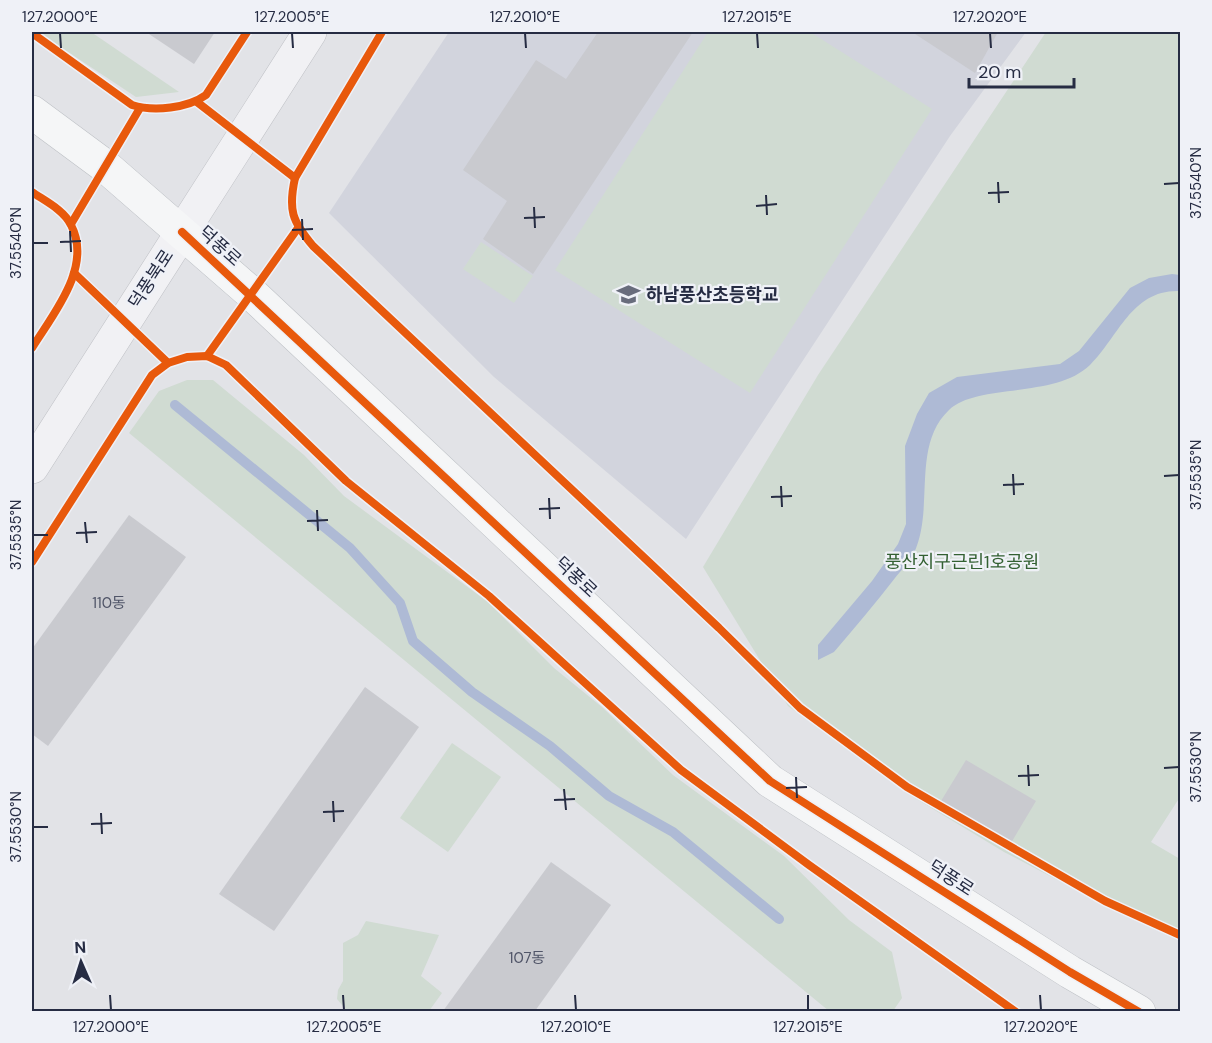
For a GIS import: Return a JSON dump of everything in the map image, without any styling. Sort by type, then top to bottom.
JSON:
[{"type":"main road","name":"덕풍로","points":[[32,112],[105,166],[182,232],[770,781],[1070,972],[1139,1011]]},
{"type":"street","name":"덕풍북로","points":[[32,467],[310,32]]},
{"type":"shaded area","name":"하남풍산초등학교","points":[[449,32],[1026,32],[950,136],[686,539],[494,377],[329,213]]},
{"type":"green space","points":[[38,32],[91,32],[179,92],[136,97]]},
{"type":"green space","points":[[708,32],[810,32],[932,109],[750,393],[555,270]]},
{"type":"green space","name":"풍산지구근린1호공원","points":[[1046,32],[1180,32],[1180,797],[1151,842],[1180,859],[1180,937],[1109,907],[1004,852],[905,792],[788,706],[703,567],[818,375]]},
{"type":"green space","points":[[481,242],[533,276],[514,303],[463,269]]},
{"type":"green space","points":[[187,380],[213,380],[304,455],[344,496],[488,602],[554,668],[602,707],[673,775],[784,856],[849,920],[892,952],[902,998],[893,1011],[829,1011],[129,433],[159,391]]},
{"type":"green space","points":[[452,743],[501,777],[448,852],[400,818]]},
{"type":"green space","points":[[366,921],[439,935],[421,976],[442,993],[429,1011],[347,1011],[337,999],[338,990],[343,981],[343,943],[358,935]]},
{"type":"water","points":[[1180,275],[1180,291],[1164,292],[1138,306],[1090,365],[1075,376],[1057,383],[978,396],[961,402],[949,410],[937,425],[930,441],[923,517],[914,553],[834,652],[818,660],[818,645],[872,581],[898,544],[906,524],[905,446],[917,414],[929,393],[957,377],[1060,364],[1079,351],[1130,288],[1149,278]]},
{"type":"building","points":[[146,32],[215,32],[194,64]]},
{"type":"building","points":[[598,32],[693,32],[533,274],[483,239],[507,201],[463,170],[536,60],[566,79]]},
{"type":"building","points":[[912,32],[998,32],[975,73]]},
{"type":"building","points":[[129,515],[186,557],[48,746],[32,734],[32,649]]},
{"type":"building","points":[[365,687],[419,727],[274,931],[219,894]]},
{"type":"building","points":[[966,760],[1036,801],[1011,843],[941,801]]},
{"type":"building","points":[[551,862],[611,905],[535,1011],[443,1011]]},
{"type":"waterway","points":[[175,405],[350,548],[400,603],[413,641],[472,692],[550,746],[609,796],[673,832],[779,919]]},
{"type":"cycle path","points":[[32,33],[132,105],[170,108],[190,103],[206,95],[247,32]]},
{"type":"cycle path","points":[[382,32],[295,178],[292,199],[294,215],[300,229],[313,246],[719,628],[800,708],[907,787],[1105,901],[1180,935]]},
{"type":"cycle path","points":[[197,102],[295,178]]},
{"type":"cycle path","points":[[71,224],[140,108]]},
{"type":"cycle path","points":[[32,192],[64,215],[77,241],[77,257],[68,290],[32,348]]},
{"type":"cycle path","points":[[207,356],[298,228]]},
{"type":"cycle path","points":[[182,232],[770,781],[1070,972],[1139,1012]]},
{"type":"cycle path","points":[[74,273],[168,363]]},
{"type":"cycle path","points":[[32,562],[152,375],[168,363],[187,357],[207,356],[226,365],[346,481],[489,596],[681,770],[809,865],[1016,1012]]},
{"type":"place","name":"하남풍산초등학교","points":[[628,295]]}]
